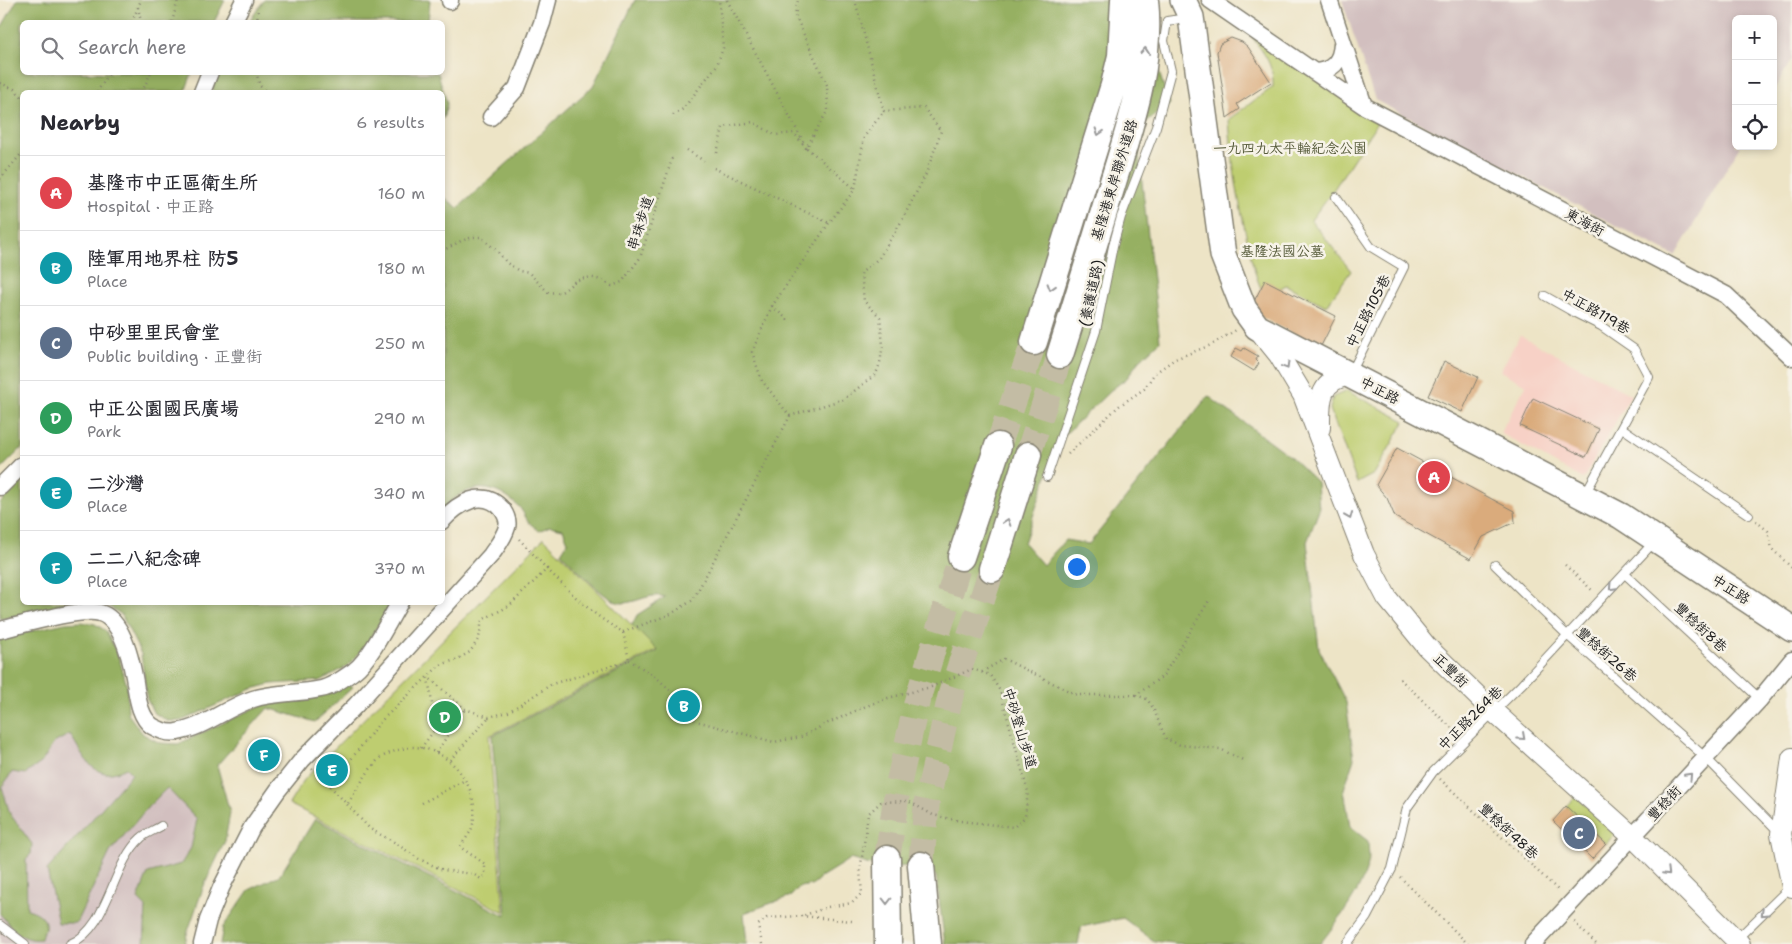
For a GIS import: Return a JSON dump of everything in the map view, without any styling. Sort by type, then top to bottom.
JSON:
[{"type":"highway","name":"基隆港東岸聯外道路","points":[[1034,342],[1114,85],[1121,56],[1124,0]]},
{"type":"highway","name":"基隆港東岸聯外道路","points":[[1060,355],[1138,99],[1146,52],[1147,20],[1145,0]]},
{"type":"highway","points":[[961,556],[998,446]]},
{"type":"highway","points":[[992,568],[1028,455]]},
{"type":"highway","points":[[887,859],[888,944]]},
{"type":"highway","points":[[921,865],[928,944]]},
{"type":"main road","points":[[1187,9],[1223,255],[1239,298],[1254,324]]},
{"type":"main road","name":"中正路","points":[[1254,324],[1621,516],[1792,629]]},
{"type":"street","points":[[235,20],[244,0]]},
{"type":"street","points":[[491,117],[516,88],[542,23],[548,0]]},
{"type":"street","name":"東海街","points":[[1210,0],[1364,106],[1726,295],[1792,357]]},
{"type":"street","points":[[1328,0],[1364,106]]},
{"type":"street","points":[[1314,72],[1332,68],[1337,63],[1341,54],[1342,44]]},
{"type":"street","points":[[203,90],[209,75]]},
{"type":"street","name":"正豐街","points":[[1254,324],[1279,355],[1303,394],[1342,500],[1361,545],[1387,598],[1427,647],[1494,712],[1633,837],[1738,942]]},
{"type":"street","points":[[1320,436],[1320,403],[1325,388],[1336,377],[1350,374]]},
{"type":"street","points":[[0,487],[20,467]]},
{"type":"street","points":[[202,944],[208,920],[218,896],[252,827],[264,809],[302,760],[356,705],[502,541],[508,520],[500,507],[493,502],[477,498],[454,508],[445,518]]},
{"type":"street","points":[[0,630],[72,614],[101,613],[115,626],[125,645],[131,660],[139,705],[143,715],[151,725],[163,731],[175,733],[189,729],[252,699],[273,694],[322,689],[340,680],[356,670],[371,650],[398,605]]},
{"type":"street","name":"豐稔街","points":[[1533,944],[1706,758],[1792,660]]},
{"type":"street","points":[[1792,758],[1781,834],[1792,887]]},
{"type":"lane","name":"(養護道路)","points":[[1047,477],[1096,331],[1121,217],[1153,136],[1168,80],[1170,71],[1164,41],[1167,21],[1187,9]]},
{"type":"lane","name":"中正路105巷","points":[[1336,197],[1371,247],[1404,267],[1350,374]]},
{"type":"lane","name":"中正路119巷","points":[[1545,296],[1601,326],[1634,349],[1649,377],[1584,496]]},
{"type":"lane","points":[[1622,428],[1750,516]]},
{"type":"lane","name":"中正路264巷","points":[[1347,944],[1367,917],[1392,869],[1407,808],[1433,772],[1494,712],[1657,539]]},
{"type":"lane","name":"豐稔街26巷","points":[[1495,565],[1567,635],[1706,758],[1781,834]]},
{"type":"lane","name":"豐稔街8巷","points":[[1625,574],[1760,698]]},
{"type":"lane","points":[[70,944],[89,931],[100,914],[124,859],[141,837],[161,826]]},
{"type":"lane","points":[[1738,942],[1792,887]]},
{"type":"lane","points":[[0,925],[22,944],[25,944]]},
{"type":"path","points":[[133,20],[141,0]]},
{"type":"path","points":[[173,20],[178,0]]},
{"type":"path","points":[[673,115],[683,109],[717,65],[722,48],[719,0]]},
{"type":"path","points":[[727,0],[806,148]]},
{"type":"path","points":[[798,0],[795,15],[827,85],[828,110],[806,148]]},
{"type":"path","points":[[855,0],[884,111]]},
{"type":"path","points":[[138,6],[141,20]]},
{"type":"path","points":[[98,90],[108,75]]},
{"type":"path","points":[[143,90],[150,75]]},
{"type":"path","points":[[257,75],[260,86],[265,90]]},
{"type":"path","points":[[0,83],[14,89],[20,95]]},
{"type":"path","points":[[623,632],[671,614],[693,600],[790,416],[844,399],[876,374],[883,345],[880,317],[864,301],[861,273],[879,258],[901,222],[926,174],[941,131],[924,108],[884,111],[864,137],[855,189],[829,223],[772,306],[752,352],[762,381],[790,416]]},
{"type":"path","points":[[717,154],[723,127],[753,122],[775,135],[794,133],[806,148],[855,189]]},
{"type":"path","points":[[687,150],[704,161]]},
{"type":"path","points":[[0,179],[20,155]]},
{"type":"path","name":"串珠步道","points":[[445,249],[461,241],[473,237],[481,237],[507,263],[519,271],[528,273],[549,293],[561,292],[574,282],[593,277],[601,279],[612,286],[622,282],[640,258],[672,159],[676,160]]},
{"type":"path","points":[[714,168],[829,223]]},
{"type":"path","points":[[772,306],[789,321]]},
{"type":"path","points":[[1064,460],[1069,452],[1119,406],[1144,389],[1155,373],[1175,359],[1211,345],[1254,324]]},
{"type":"path","points":[[1750,516],[1768,531],[1772,549],[1792,568]]},
{"type":"path","points":[[507,527],[574,596],[604,621],[623,632],[629,660],[655,676],[672,693],[683,710],[696,722],[774,742],[801,737],[864,707],[931,686],[972,669],[982,672],[1004,659],[1077,695],[1124,694],[1147,699],[1153,708],[1166,740],[1180,745],[1220,749],[1246,761]]},
{"type":"path","points":[[1565,565],[1601,599]]},
{"type":"path","points":[[330,786],[381,721],[440,665],[458,659],[470,652],[479,638],[482,620],[509,606],[546,569]]},
{"type":"path","points":[[1136,696],[1163,676],[1210,600]]},
{"type":"path","points":[[450,760],[489,717],[508,712],[552,684],[629,660]]},
{"type":"path","name":"中砂登山步道","points":[[802,916],[828,907],[852,903],[862,893],[860,872],[868,814],[881,802],[908,801],[933,815],[960,821],[1014,827],[1026,817],[1028,792],[1000,691],[990,675],[982,672]]},
{"type":"path","points":[[428,677],[465,709],[489,717]]},
{"type":"path","points":[[421,748],[436,728],[428,677]]},
{"type":"path","points":[[1400,679],[1464,740]]},
{"type":"path","points":[[436,753],[465,709]]},
{"type":"path","points":[[302,760],[330,786],[347,805],[370,829],[419,859],[443,870],[473,874],[480,880],[486,875],[485,864],[460,847],[473,825],[472,792],[450,760],[436,753],[411,746],[394,751],[380,758],[347,805]]},
{"type":"path","name":"豐稔街48巷","points":[[1433,772],[1568,908],[1596,944]]},
{"type":"path","points":[[422,803],[465,780]]},
{"type":"path","points":[[1392,869],[1468,944]]},
{"type":"path","points":[[762,944],[758,925],[767,918],[802,916],[852,921]]},
{"type":"shaded area","points":[[1342,0],[1792,0],[1792,59],[1777,84],[1777,15],[1732,15],[1732,150],[1738,150],[1675,256],[1375,100]]},
{"type":"shaded area","points":[[1520,335],[1631,395],[1583,479],[1500,433],[1526,385],[1500,371]]},
{"type":"shaded area","points":[[0,656],[115,719],[218,815],[178,944],[0,944]]},
{"type":"green space","points":[[17,0],[225,0],[215,20],[20,20],[20,75],[191,75],[186,90],[20,90],[20,450],[0,470],[0,30]]},
{"type":"green space","points":[[264,0],[430,0],[428,20],[250,20]]},
{"type":"green space","points":[[635,0],[1125,0],[1143,27],[1170,104],[1136,129],[1160,341],[1138,362],[1127,378],[1111,390],[1059,440],[1024,543],[1043,565],[1065,540],[1089,544],[1208,396],[1291,457],[1317,482],[1319,510],[1307,542],[1319,649],[1346,702],[1354,759],[1344,789],[1350,827],[1368,841],[1369,856],[1369,862],[1360,886],[1320,944],[1183,944],[1154,941],[1123,918],[1081,927],[1078,944],[945,944],[936,876],[926,866],[877,867],[850,859],[821,877],[812,885],[799,887],[791,896],[744,913],[747,944],[220,944],[223,927],[249,890],[280,875],[315,819],[506,916],[492,736],[658,651],[632,625],[637,615],[665,597],[654,596],[622,603],[608,597],[561,553],[568,542],[563,529],[550,526],[539,531],[529,522],[517,505],[497,492],[488,489],[469,490],[460,494],[445,507],[445,198],[458,208],[593,86]]},
{"type":"green space","name":"一九四九太平輪紀念公園","points":[[1252,37],[1378,121],[1334,189],[1311,220],[1351,271],[1326,306],[1286,285],[1265,297],[1253,264],[1237,188],[1229,119],[1273,87],[1270,66]]},
{"type":"green space","points":[[219,75],[439,75],[443,90],[213,90],[213,84]]},
{"type":"green space","points":[[1347,391],[1405,421],[1374,474],[1357,483],[1330,409],[1333,397]]},
{"type":"green space","points":[[20,484],[20,605],[69,605],[0,619],[0,503]]},
{"type":"green space","points":[[544,538],[657,650],[489,736],[504,912],[289,804],[304,780],[317,766]]},
{"type":"green space","points":[[106,605],[391,605],[365,646],[348,666],[320,681],[271,684],[252,689],[181,721],[167,721],[153,712],[147,699],[141,654],[121,614]]},
{"type":"green space","points":[[81,622],[95,624],[106,631],[119,658],[127,686],[128,714],[143,734],[160,743],[178,744],[268,702],[346,683],[353,687],[315,722],[268,708],[217,765],[230,813],[225,841],[203,888],[185,944],[144,944],[146,907],[138,899],[148,873],[181,864],[191,848],[197,819],[167,788],[148,807],[110,852],[76,923],[58,923],[47,870],[132,774],[126,768],[106,773],[98,771],[86,759],[70,734],[54,743],[41,763],[25,774],[12,772],[2,787],[10,814],[32,844],[31,854],[26,859],[27,909],[38,913],[45,921],[45,929],[41,939],[22,936],[0,914],[0,638],[65,623]]},
{"type":"green space","points":[[1576,796],[1615,834],[1606,844],[1566,806]]},
{"type":"building","points":[[1231,38],[1242,42],[1248,47],[1271,82],[1237,104],[1240,109],[1227,118],[1217,52],[1220,44]]},
{"type":"building","points":[[1265,280],[1336,316],[1320,348],[1249,311]]},
{"type":"building","points":[[1236,348],[1242,351],[1244,348],[1258,356],[1256,360],[1259,363],[1254,371],[1231,357]]},
{"type":"building","points":[[1444,361],[1478,377],[1462,412],[1428,396]]},
{"type":"building","points":[[1533,398],[1599,429],[1586,457],[1520,426]]},
{"type":"building","points":[[1397,448],[1514,511],[1515,522],[1483,537],[1471,559],[1395,517],[1387,498],[1376,485]]},
{"type":"building","points":[[1566,806],[1606,844],[1592,859],[1553,821]]},
{"type":"tunnel","points":[[998,446],[1034,342]]},
{"type":"tunnel","points":[[1028,455],[1060,355]]},
{"type":"tunnel","points":[[887,859],[898,786],[917,701],[961,557]]},
{"type":"tunnel","points":[[921,865],[927,801],[951,694],[992,569]]},
{"type":"place","name":"基隆市中正區衛生所","points":[[1434,477]]},
{"type":"place","name":"陸軍用地界柱 防5","points":[[684,706]]},
{"type":"place","name":"中正公園國民廣場","points":[[445,717]]},
{"type":"place","name":"二二八紀念碑","points":[[264,755]]},
{"type":"place","name":"二沙灣","points":[[332,770]]},
{"type":"place","name":"中砂里里民會堂","points":[[1579,833]]},
{"type":"park label","name":"基隆法國公墓","points":[[1282,251]]}]
